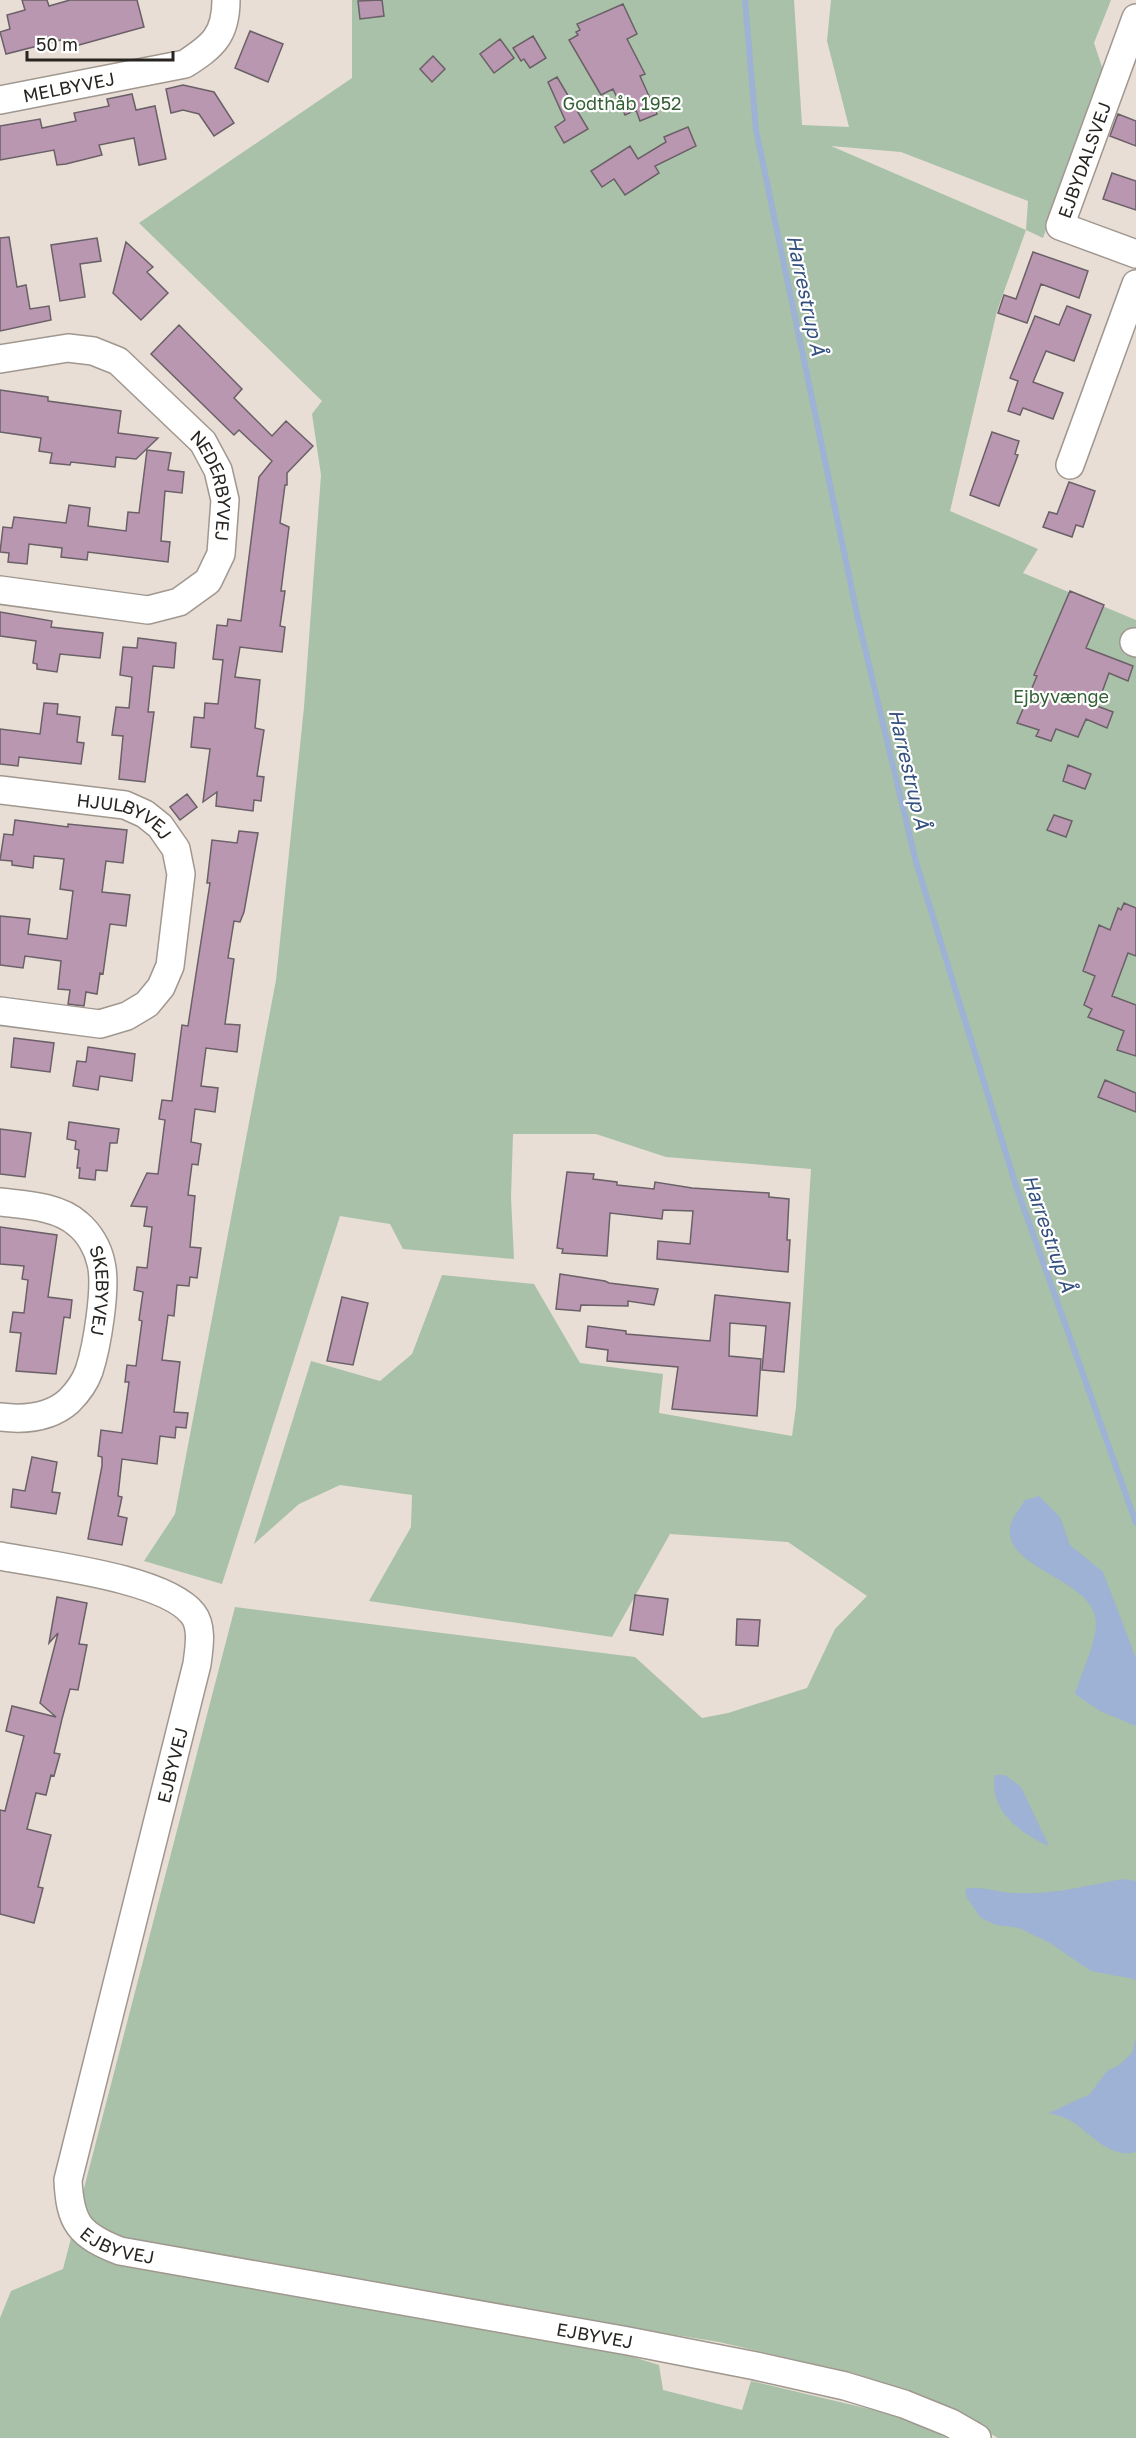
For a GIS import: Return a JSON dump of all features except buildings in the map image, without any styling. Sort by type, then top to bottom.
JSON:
[{"type":"street","name":"MELBYVEJ","points":[[0,100],[185,63],[207,50],[220,34],[225,0]]},
{"type":"street","name":"EJBYDALSVEJ","points":[[1136,18],[1060,226],[1136,254]]},
{"type":"street","points":[[1070,465],[1136,284]]},
{"type":"street","name":"NEDERBYVEJ","points":[[0,359],[68,348],[93,351],[118,361],[203,442],[218,470],[225,501],[221,554],[208,581],[179,602],[148,610],[0,590]]},
{"type":"street","name":"HJULBYVEJ","points":[[0,790],[125,805],[145,814],[160,826],[176,849],[181,874],[170,966],[161,987],[147,1004],[127,1016],[100,1024],[0,1011]]},
{"type":"street","name":"SKEBYVEJ","points":[[0,1202],[42,1208],[62,1214],[77,1223],[98,1252],[102,1263],[103,1280],[94,1350],[88,1373],[79,1389],[69,1401],[56,1410],[39,1417],[0,1417]]},
{"type":"street","name":"EJBYVEJ","points":[[0,1556],[136,1582],[173,1597],[194,1615],[200,1635],[197,1664],[68,2180],[69,2207],[80,2230],[103,2245],[120,2251],[628,2341],[845,2386],[904,2404],[951,2423],[977,2438]]},
{"type":"green space","points":[[352,0],[794,0],[802,125],[849,127],[827,41],[831,0],[1111,0],[1094,43],[1103,70],[1043,238],[1026,230],[997,311],[950,511],[1038,549],[1023,573],[1136,620],[1136,2438],[998,2438],[937,2402],[853,2373],[719,2342],[576,2319],[565,2336],[659,2365],[663,2390],[742,2410],[751,2381],[903,2417],[947,2438],[0,2438],[0,2318],[11,2291],[63,2269],[235,1607],[635,1657],[702,1718],[728,1713],[807,1688],[835,1629],[867,1596],[788,1542],[670,1534],[612,1637],[369,1601],[411,1527],[412,1495],[340,1485],[299,1504],[254,1544],[311,1361],[380,1381],[412,1354],[442,1275],[534,1284],[580,1363],[663,1374],[659,1413],[792,1436],[796,1407],[811,1169],[666,1157],[596,1134],[513,1134],[511,1197],[514,1259],[403,1249],[390,1224],[340,1216],[222,1584],[144,1561],[175,1514],[276,980],[304,707],[321,475],[312,414],[322,401],[139,223],[352,78]],"holes":[[[831,146],[901,152],[1028,201],[1026,230]]]},
{"type":"water","points":[[1039,1496],[1060,1517],[1070,1545],[1103,1572],[1136,1658],[1136,1726],[1100,1711],[1075,1694],[1095,1631],[1096,1623],[1092,1608],[1081,1595],[1019,1552],[1011,1539],[1013,1518],[1025,1500]]},
{"type":"water","points":[[995,1775],[1005,1775],[1021,1787],[1049,1846],[1027,1834],[1008,1819],[996,1799]]},
{"type":"water","points":[[1122,1879],[1136,1881],[1136,1981],[1091,1971],[1050,1943],[1019,1928],[996,1925],[981,1918],[967,1898],[965,1889],[1042,1893]]},
{"type":"water","points":[[1136,2039],[1136,2152],[1117,2152],[1101,2144],[1071,2121],[1049,2113],[1090,2094],[1107,2071],[1119,2065],[1132,2053]]},
{"type":"waterway","name":"Harrestrup Å","points":[[745,0],[756,130],[858,619],[916,862],[1017,1189],[1136,1523]]},
{"type":"park label","name":"Godthåb 1952","points":[[622,103]]},
{"type":"park label","name":"Ejbyvænge","points":[[1061,696]]}]
